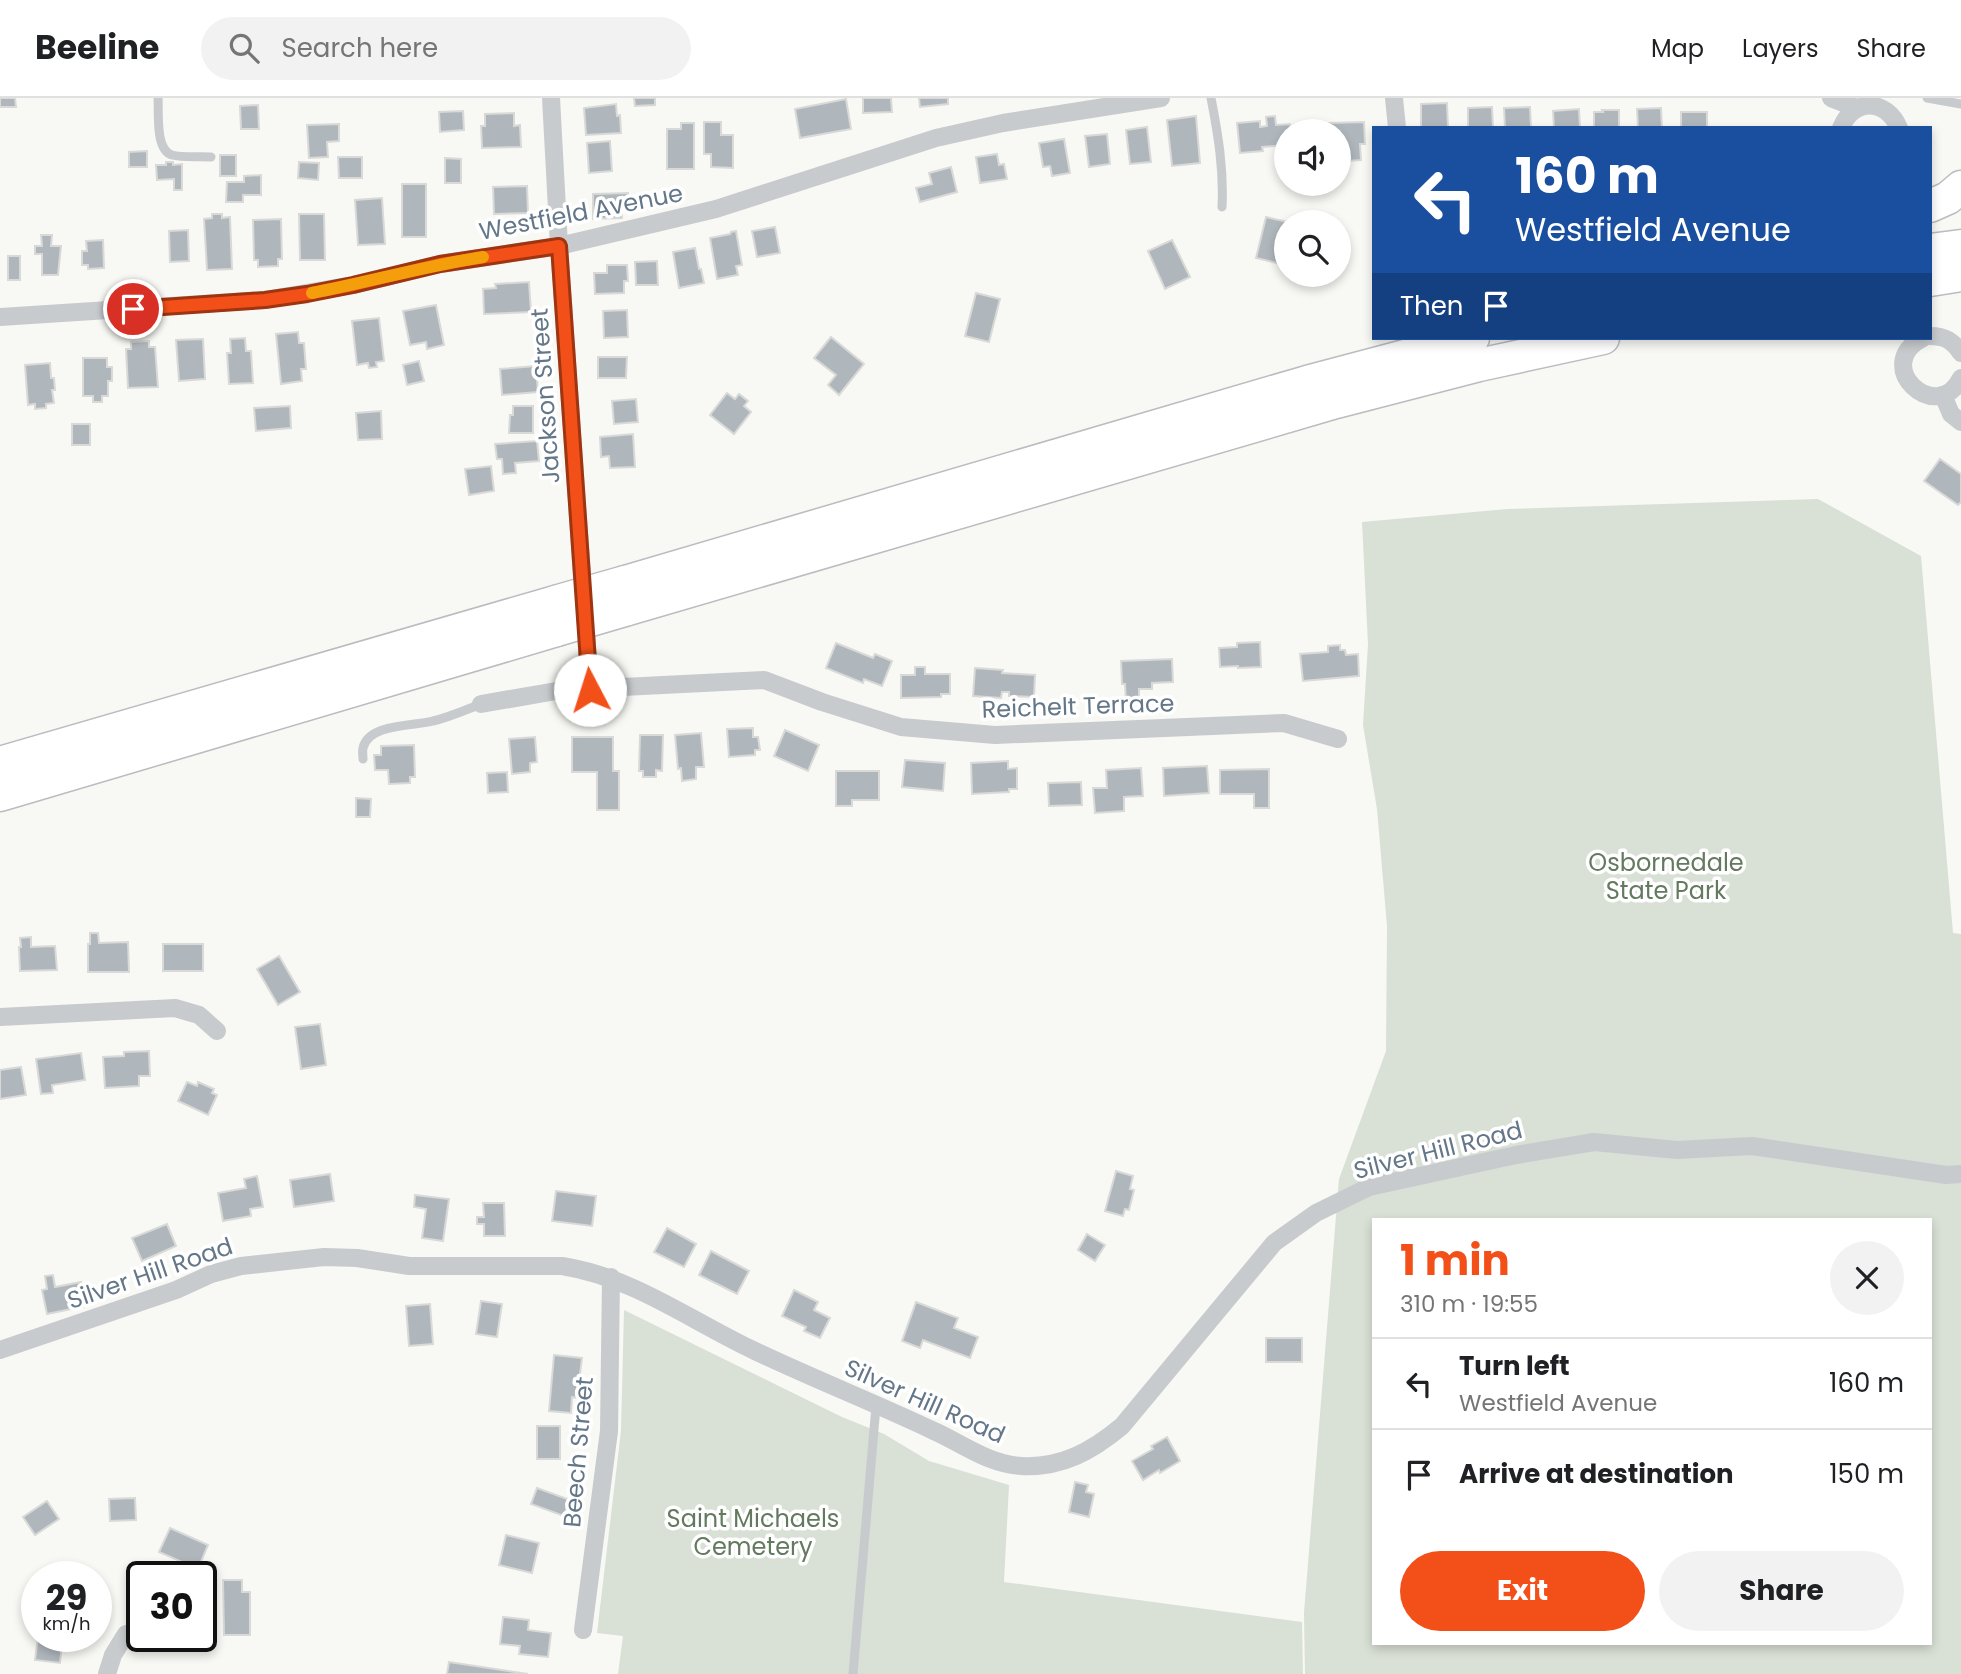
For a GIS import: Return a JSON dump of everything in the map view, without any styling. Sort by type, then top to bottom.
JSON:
[{"type":"highway","points":[[1932,205],[1948,198],[1961,187]]},
{"type":"highway","points":[[1932,250],[1961,246]]},
{"type":"highway","points":[[1932,280],[1961,275]]},
{"type":"highway","points":[[1307,382],[1406,340]]},
{"type":"highway","points":[[625,596],[1307,382],[1465,340]]},
{"type":"highway","points":[[0,764],[556,616],[1336,402],[1479,365],[1594,340]]},
{"type":"highway","points":[[0,795],[556,616]]},
{"type":"street","name":"Jackson Street","points":[[551,98],[590,690]]},
{"type":"street","name":"Westfield Avenue","points":[[0,317],[265,300],[353,285],[440,264],[559,246],[716,209],[936,138],[1003,123],[1161,98]]},
{"type":"street","points":[[1394,98],[1396,126]]},
{"type":"street","points":[[1831,98],[1854,107]]},
{"type":"street","points":[[1842,126],[1845,116],[1854,107],[1866,104],[1877,104],[1887,110],[1898,126]]},
{"type":"street","points":[[1932,336],[1949,340],[1961,353]]},
{"type":"street","points":[[1919,340],[1912,344],[1903,362],[1904,372],[1914,390],[1923,395],[1943,395],[1952,391],[1961,378]]},
{"type":"street","points":[[1943,395],[1951,414],[1961,422]]},
{"type":"street","name":"Reichelt Terrace","points":[[481,705],[562,690],[764,680],[821,702],[901,727],[995,735],[1284,723],[1338,739]]},
{"type":"street","points":[[0,1017],[175,1008],[199,1015],[217,1031]]},
{"type":"street","name":"Silver Hill Road","points":[[0,1350],[176,1290],[211,1274],[241,1266],[324,1258],[357,1258],[409,1266],[562,1266],[585,1269],[611,1278],[670,1305],[756,1352],[935,1431],[972,1452],[1001,1463],[1022,1466],[1047,1464],[1073,1458],[1101,1444],[1122,1426],[1274,1244],[1315,1213],[1369,1186],[1516,1154],[1594,1142],[1677,1150],[1752,1146],[1946,1175],[1961,1174]]},
{"type":"street","name":"Beech Street","points":[[583,1630],[609,1431],[611,1278]]},
{"type":"street","points":[[107,1674],[113,1655],[126,1634]]},
{"type":"lane","points":[[158,98],[161,145],[166,152],[174,156],[211,157]]},
{"type":"lane","points":[[1211,98],[1223,183],[1222,207]]},
{"type":"lane","points":[[1927,98],[1961,104]]},
{"type":"lane","points":[[363,759],[363,747],[367,740],[377,733],[395,726],[432,722],[481,705]]},
{"type":"lane","points":[[853,1674],[876,1406]]},
{"type":"green space","name":"Osbornedale State Park","points":[[1818,499],[1921,556],[1953,933],[1961,934],[1961,1674],[1305,1674],[1304,1613],[1339,1179],[1386,1051],[1387,926],[1377,809],[1363,725],[1368,644],[1362,522],[1508,509]]},
{"type":"green space","name":"Saint Michaels Cemetery","points":[[624,1310],[842,1417],[884,1434],[929,1461],[1009,1485],[1004,1582],[1302,1622],[1303,1674],[618,1674],[623,1636],[597,1633],[621,1431]]},
{"type":"building","points":[[0,98],[15,98],[16,107],[0,107]]},
{"type":"building","points":[[634,98],[655,98],[655,105],[635,106]]},
{"type":"building","points":[[863,98],[891,98],[892,112],[863,113]]},
{"type":"building","points":[[919,98],[948,98],[948,104],[920,107]]},
{"type":"building","points":[[846,99],[851,129],[800,138],[795,109]]},
{"type":"building","points":[[1447,103],[1448,126],[1421,126],[1421,104]]},
{"type":"building","points":[[616,104],[621,133],[586,135],[584,108]]},
{"type":"building","points":[[258,105],[259,129],[241,129],[240,106]]},
{"type":"building","points":[[1492,107],[1493,126],[1468,126],[1468,108]]},
{"type":"building","points":[[1530,107],[1531,126],[1505,126],[1504,108]]},
{"type":"building","points":[[1661,108],[1662,126],[1638,126],[1637,109]]},
{"type":"building","points":[[1579,109],[1580,126],[1554,126],[1553,111]]},
{"type":"building","points":[[1602,110],[1619,110],[1619,126],[1594,126],[1594,112],[1603,112]]},
{"type":"building","points":[[463,111],[464,130],[440,132],[439,112]]},
{"type":"building","points":[[1681,112],[1707,112],[1707,126],[1681,126]]},
{"type":"building","points":[[514,113],[514,126],[520,125],[521,147],[482,148],[481,126],[485,126],[485,114]]},
{"type":"building","points":[[1196,116],[1200,163],[1172,166],[1167,120]]},
{"type":"building","points":[[1275,116],[1274,146],[1262,147],[1263,151],[1240,153],[1237,123],[1260,121],[1260,127],[1267,126],[1266,117]]},
{"type":"building","points":[[704,122],[721,122],[721,135],[733,135],[733,168],[711,167],[711,154],[704,154]]},
{"type":"building","points":[[1351,122],[1364,122],[1365,144],[1360,144],[1361,160],[1351,161]]},
{"type":"building","points":[[681,123],[694,123],[694,169],[667,169],[667,129],[681,129]]},
{"type":"building","points":[[339,124],[339,141],[327,142],[328,157],[309,158],[307,125]]},
{"type":"building","points":[[1147,127],[1151,162],[1130,164],[1126,130]]},
{"type":"building","points":[[1107,134],[1110,164],[1089,167],[1085,136]]},
{"type":"building","points":[[1064,139],[1070,173],[1052,176],[1050,166],[1043,167],[1039,143]]},
{"type":"building","points":[[610,141],[612,171],[589,173],[587,143]]},
{"type":"building","points":[[147,151],[147,167],[129,167],[129,152]]},
{"type":"building","points":[[997,154],[999,165],[1004,164],[1007,179],[980,183],[976,157]]},
{"type":"building","points":[[220,155],[236,155],[236,176],[220,176]]},
{"type":"building","points":[[338,157],[362,157],[362,178],[339,178]]},
{"type":"building","points":[[445,158],[461,159],[461,183],[445,183]]},
{"type":"building","points":[[166,162],[173,162],[173,165],[182,164],[182,190],[174,190],[174,179],[157,180],[156,165],[166,165]]},
{"type":"building","points":[[299,162],[319,163],[318,180],[298,178]]},
{"type":"building","points":[[951,167],[957,192],[920,202],[916,188],[932,184],[929,173]]},
{"type":"building","points":[[261,175],[261,195],[243,195],[243,202],[226,202],[227,182],[244,182],[244,176]]},
{"type":"building","points":[[402,184],[426,184],[426,237],[402,237]]},
{"type":"building","points":[[527,186],[528,213],[494,214],[493,187]]},
{"type":"building","points":[[628,193],[629,207],[622,208],[622,218],[593,219],[593,194]]},
{"type":"building","points":[[382,198],[385,244],[358,245],[355,200]]},
{"type":"building","points":[[212,214],[222,214],[222,218],[230,217],[232,269],[207,270],[204,219],[212,218]]},
{"type":"building","points":[[299,214],[324,214],[325,260],[300,260]]},
{"type":"building","points":[[1266,217],[1274,219],[1274,262],[1256,258]]},
{"type":"building","points":[[281,219],[282,259],[278,259],[278,266],[258,267],[258,260],[254,260],[253,220]]},
{"type":"building","points":[[775,227],[780,253],[757,257],[752,231]]},
{"type":"building","points":[[188,230],[189,261],[170,262],[169,231]]},
{"type":"building","points":[[736,231],[742,265],[736,266],[738,275],[717,279],[710,238]]},
{"type":"building","points":[[41,235],[52,235],[51,246],[61,246],[58,275],[42,275],[42,254],[35,254],[35,246],[42,246]]},
{"type":"building","points":[[103,240],[104,268],[88,269],[88,265],[82,265],[82,251],[87,251],[86,241]]},
{"type":"building","points":[[1172,240],[1190,277],[1165,289],[1148,251]]},
{"type":"building","points":[[695,248],[704,283],[679,288],[673,252]]},
{"type":"building","points":[[8,256],[20,256],[20,280],[8,280]]},
{"type":"building","points":[[657,261],[658,285],[636,285],[635,262]]},
{"type":"building","points":[[607,265],[627,265],[628,281],[624,281],[624,293],[595,294],[594,273],[607,273]]},
{"type":"building","points":[[529,282],[531,312],[484,314],[483,289],[496,288],[495,284]]},
{"type":"building","points":[[976,293],[1000,299],[989,342],[965,336]]},
{"type":"building","points":[[436,305],[444,345],[427,349],[426,342],[410,345],[403,311]]},
{"type":"building","points":[[627,310],[628,337],[604,338],[603,311]]},
{"type":"building","points":[[379,318],[384,361],[376,362],[377,367],[369,368],[368,363],[357,365],[352,321]]},
{"type":"building","points":[[298,332],[299,343],[304,343],[306,369],[301,369],[302,381],[281,384],[276,334]]},
{"type":"building","points":[[831,337],[864,364],[839,395],[828,385],[836,375],[814,358]]},
{"type":"building","points":[[245,338],[246,351],[251,351],[253,383],[229,384],[227,353],[231,353],[230,339]]},
{"type":"building","points":[[203,339],[205,379],[179,381],[176,340]]},
{"type":"building","points":[[149,341],[149,347],[155,347],[158,387],[128,388],[126,349],[131,349],[131,342]]},
{"type":"building","points":[[598,357],[627,357],[626,378],[598,378]]},
{"type":"building","points":[[83,358],[107,358],[107,367],[112,367],[108,396],[102,396],[102,402],[93,402],[93,396],[83,396]]},
{"type":"building","points":[[419,361],[424,381],[407,385],[403,365]]},
{"type":"building","points":[[50,363],[51,378],[54,378],[54,403],[46,404],[46,408],[35,409],[35,404],[28,405],[25,365]]},
{"type":"building","points":[[536,366],[538,392],[502,395],[500,369]]},
{"type":"building","points":[[727,393],[735,399],[739,394],[748,401],[744,406],[751,412],[734,434],[710,415]]},
{"type":"building","points":[[636,399],[638,422],[614,424],[612,401]]},
{"type":"building","points":[[290,406],[291,428],[256,431],[254,408]]},
{"type":"building","points":[[513,406],[533,406],[533,433],[509,433]]},
{"type":"building","points":[[381,411],[382,439],[358,440],[356,413]]},
{"type":"building","points":[[72,424],[90,424],[90,445],[72,445]]},
{"type":"building","points":[[633,434],[635,467],[610,468],[609,456],[601,457],[600,437]]},
{"type":"building","points":[[537,441],[539,461],[515,463],[516,473],[503,474],[502,459],[497,459],[495,444]]},
{"type":"building","points":[[1940,459],[1961,474],[1961,502],[1958,505],[1924,481]]},
{"type":"building","points":[[491,466],[494,491],[469,495],[465,469]]},
{"type":"building","points":[[1260,642],[1261,667],[1220,667],[1219,648],[1237,647],[1237,643]]},
{"type":"building","points":[[836,643],[873,658],[875,654],[892,661],[882,686],[864,679],[863,683],[826,668]]},
{"type":"building","points":[[1340,645],[1340,650],[1345,650],[1346,655],[1358,654],[1359,676],[1303,681],[1300,654],[1328,652],[1328,646]]},
{"type":"building","points":[[1172,659],[1173,682],[1152,683],[1152,689],[1139,689],[1139,701],[1126,702],[1121,661]]},
{"type":"building","points":[[915,667],[925,667],[925,674],[950,674],[950,694],[941,694],[941,697],[901,698],[901,675],[915,675]]},
{"type":"building","points":[[975,668],[1035,675],[1034,697],[1009,696],[1009,692],[1002,692],[1001,698],[973,696]]},
{"type":"building","points":[[753,728],[753,737],[758,737],[760,750],[755,750],[755,755],[729,757],[727,729]]},
{"type":"building","points":[[785,730],[819,745],[808,771],[774,756]]},
{"type":"building","points":[[701,733],[704,767],[696,767],[696,779],[682,781],[681,768],[678,769],[675,735]]},
{"type":"building","points":[[640,735],[663,735],[662,771],[656,770],[656,777],[643,777],[643,771],[639,771]]},
{"type":"building","points":[[535,737],[537,762],[530,763],[530,772],[512,774],[509,739]]},
{"type":"building","points":[[572,737],[613,737],[613,771],[619,771],[619,810],[597,810],[597,772],[572,772]]},
{"type":"building","points":[[414,745],[415,777],[410,777],[410,783],[389,784],[388,770],[375,770],[374,755],[381,755],[381,746]]},
{"type":"building","points":[[905,760],[945,763],[943,791],[902,787]]},
{"type":"building","points":[[1008,761],[1008,769],[1017,768],[1017,789],[972,794],[971,763]]},
{"type":"building","points":[[1207,766],[1209,793],[1164,796],[1163,768]]},
{"type":"building","points":[[1141,768],[1143,796],[1124,797],[1124,811],[1095,813],[1093,788],[1107,788],[1106,770]]},
{"type":"building","points":[[1269,769],[1269,808],[1254,808],[1254,794],[1220,794],[1220,770]]},
{"type":"building","points":[[836,771],[879,771],[879,800],[852,800],[852,806],[836,806]]},
{"type":"building","points":[[507,772],[508,792],[488,793],[487,773]]},
{"type":"building","points":[[1081,782],[1082,805],[1049,806],[1048,783]]},
{"type":"building","points":[[356,798],[371,799],[370,817],[356,817]]},
{"type":"building","points":[[90,933],[98,933],[99,943],[128,942],[129,972],[88,972]]},
{"type":"building","points":[[31,937],[31,947],[55,946],[57,970],[20,971],[20,938]]},
{"type":"building","points":[[163,944],[203,944],[203,971],[163,971]]},
{"type":"building","points":[[279,956],[300,992],[278,1005],[257,969]]},
{"type":"building","points":[[320,1024],[326,1065],[301,1069],[295,1027]]},
{"type":"building","points":[[149,1051],[150,1076],[139,1076],[139,1086],[105,1088],[103,1057],[124,1056],[124,1052]]},
{"type":"building","points":[[81,1053],[85,1080],[52,1085],[53,1093],[41,1094],[36,1059]]},
{"type":"building","points":[[21,1067],[26,1095],[0,1099],[0,1070]]},
{"type":"building","points":[[187,1082],[197,1086],[198,1082],[214,1089],[212,1093],[217,1095],[208,1115],[178,1101]]},
{"type":"building","points":[[1116,1171],[1133,1176],[1130,1189],[1134,1190],[1129,1210],[1125,1209],[1123,1216],[1105,1211]]},
{"type":"building","points":[[330,1174],[334,1201],[294,1207],[290,1180]]},
{"type":"building","points":[[257,1176],[263,1207],[250,1209],[251,1216],[223,1221],[218,1193],[246,1188],[244,1179]]},
{"type":"building","points":[[556,1191],[596,1196],[592,1226],[552,1221]]},
{"type":"building","points":[[415,1195],[449,1199],[443,1241],[422,1238],[426,1209],[414,1207]]},
{"type":"building","points":[[483,1203],[504,1203],[505,1236],[484,1236],[484,1224],[477,1224],[477,1217],[484,1217]]},
{"type":"building","points":[[167,1224],[176,1246],[142,1261],[132,1238]]},
{"type":"building","points":[[667,1228],[696,1244],[684,1267],[654,1252]]},
{"type":"building","points":[[1087,1234],[1105,1245],[1095,1261],[1078,1250]]},
{"type":"building","points":[[711,1251],[749,1271],[737,1294],[699,1275]]},
{"type":"building","points":[[53,1275],[55,1287],[81,1282],[86,1306],[47,1314],[42,1290],[47,1289],[45,1276]]},
{"type":"building","points":[[794,1290],[818,1302],[814,1310],[830,1318],[820,1338],[804,1331],[806,1327],[782,1316]]},
{"type":"building","points":[[481,1301],[502,1304],[497,1337],[476,1334]]},
{"type":"building","points":[[916,1302],[958,1318],[954,1328],[978,1337],[970,1358],[923,1340],[920,1348],[902,1341]]},
{"type":"building","points":[[430,1304],[433,1344],[409,1346],[406,1306]]},
{"type":"building","points":[[1266,1338],[1302,1338],[1302,1362],[1266,1362]]},
{"type":"building","points":[[554,1355],[582,1358],[577,1398],[572,1397],[571,1413],[549,1411]]},
{"type":"building","points":[[537,1426],[560,1426],[560,1459],[537,1459]]},
{"type":"building","points":[[1167,1437],[1180,1461],[1143,1480],[1132,1461]]},
{"type":"building","points":[[1075,1482],[1088,1485],[1086,1492],[1094,1494],[1089,1517],[1069,1512]]},
{"type":"building","points":[[537,1488],[570,1500],[564,1516],[531,1504]]},
{"type":"building","points":[[135,1498],[136,1520],[110,1521],[109,1499]]},
{"type":"building","points":[[47,1501],[59,1519],[35,1535],[23,1517]]},
{"type":"building","points":[[170,1528],[208,1545],[201,1561],[180,1561],[159,1552]]},
{"type":"building","points":[[506,1535],[539,1543],[532,1573],[499,1565]]},
{"type":"building","points":[[223,1580],[242,1580],[242,1592],[250,1592],[250,1635],[224,1635]]},
{"type":"building","points":[[503,1617],[529,1620],[528,1630],[551,1633],[548,1657],[519,1654],[520,1646],[500,1644]]},
{"type":"building","points":[[36,1652],[61,1652],[60,1663],[35,1660]]},
{"type":"building","points":[[449,1662],[528,1674],[447,1674]]},
{"type":"slow traffic","points":[[312,293],[483,257]]},
{"type":"route","points":[[133,309],[265,300],[307,294],[440,264],[559,246],[590,690]]}]
